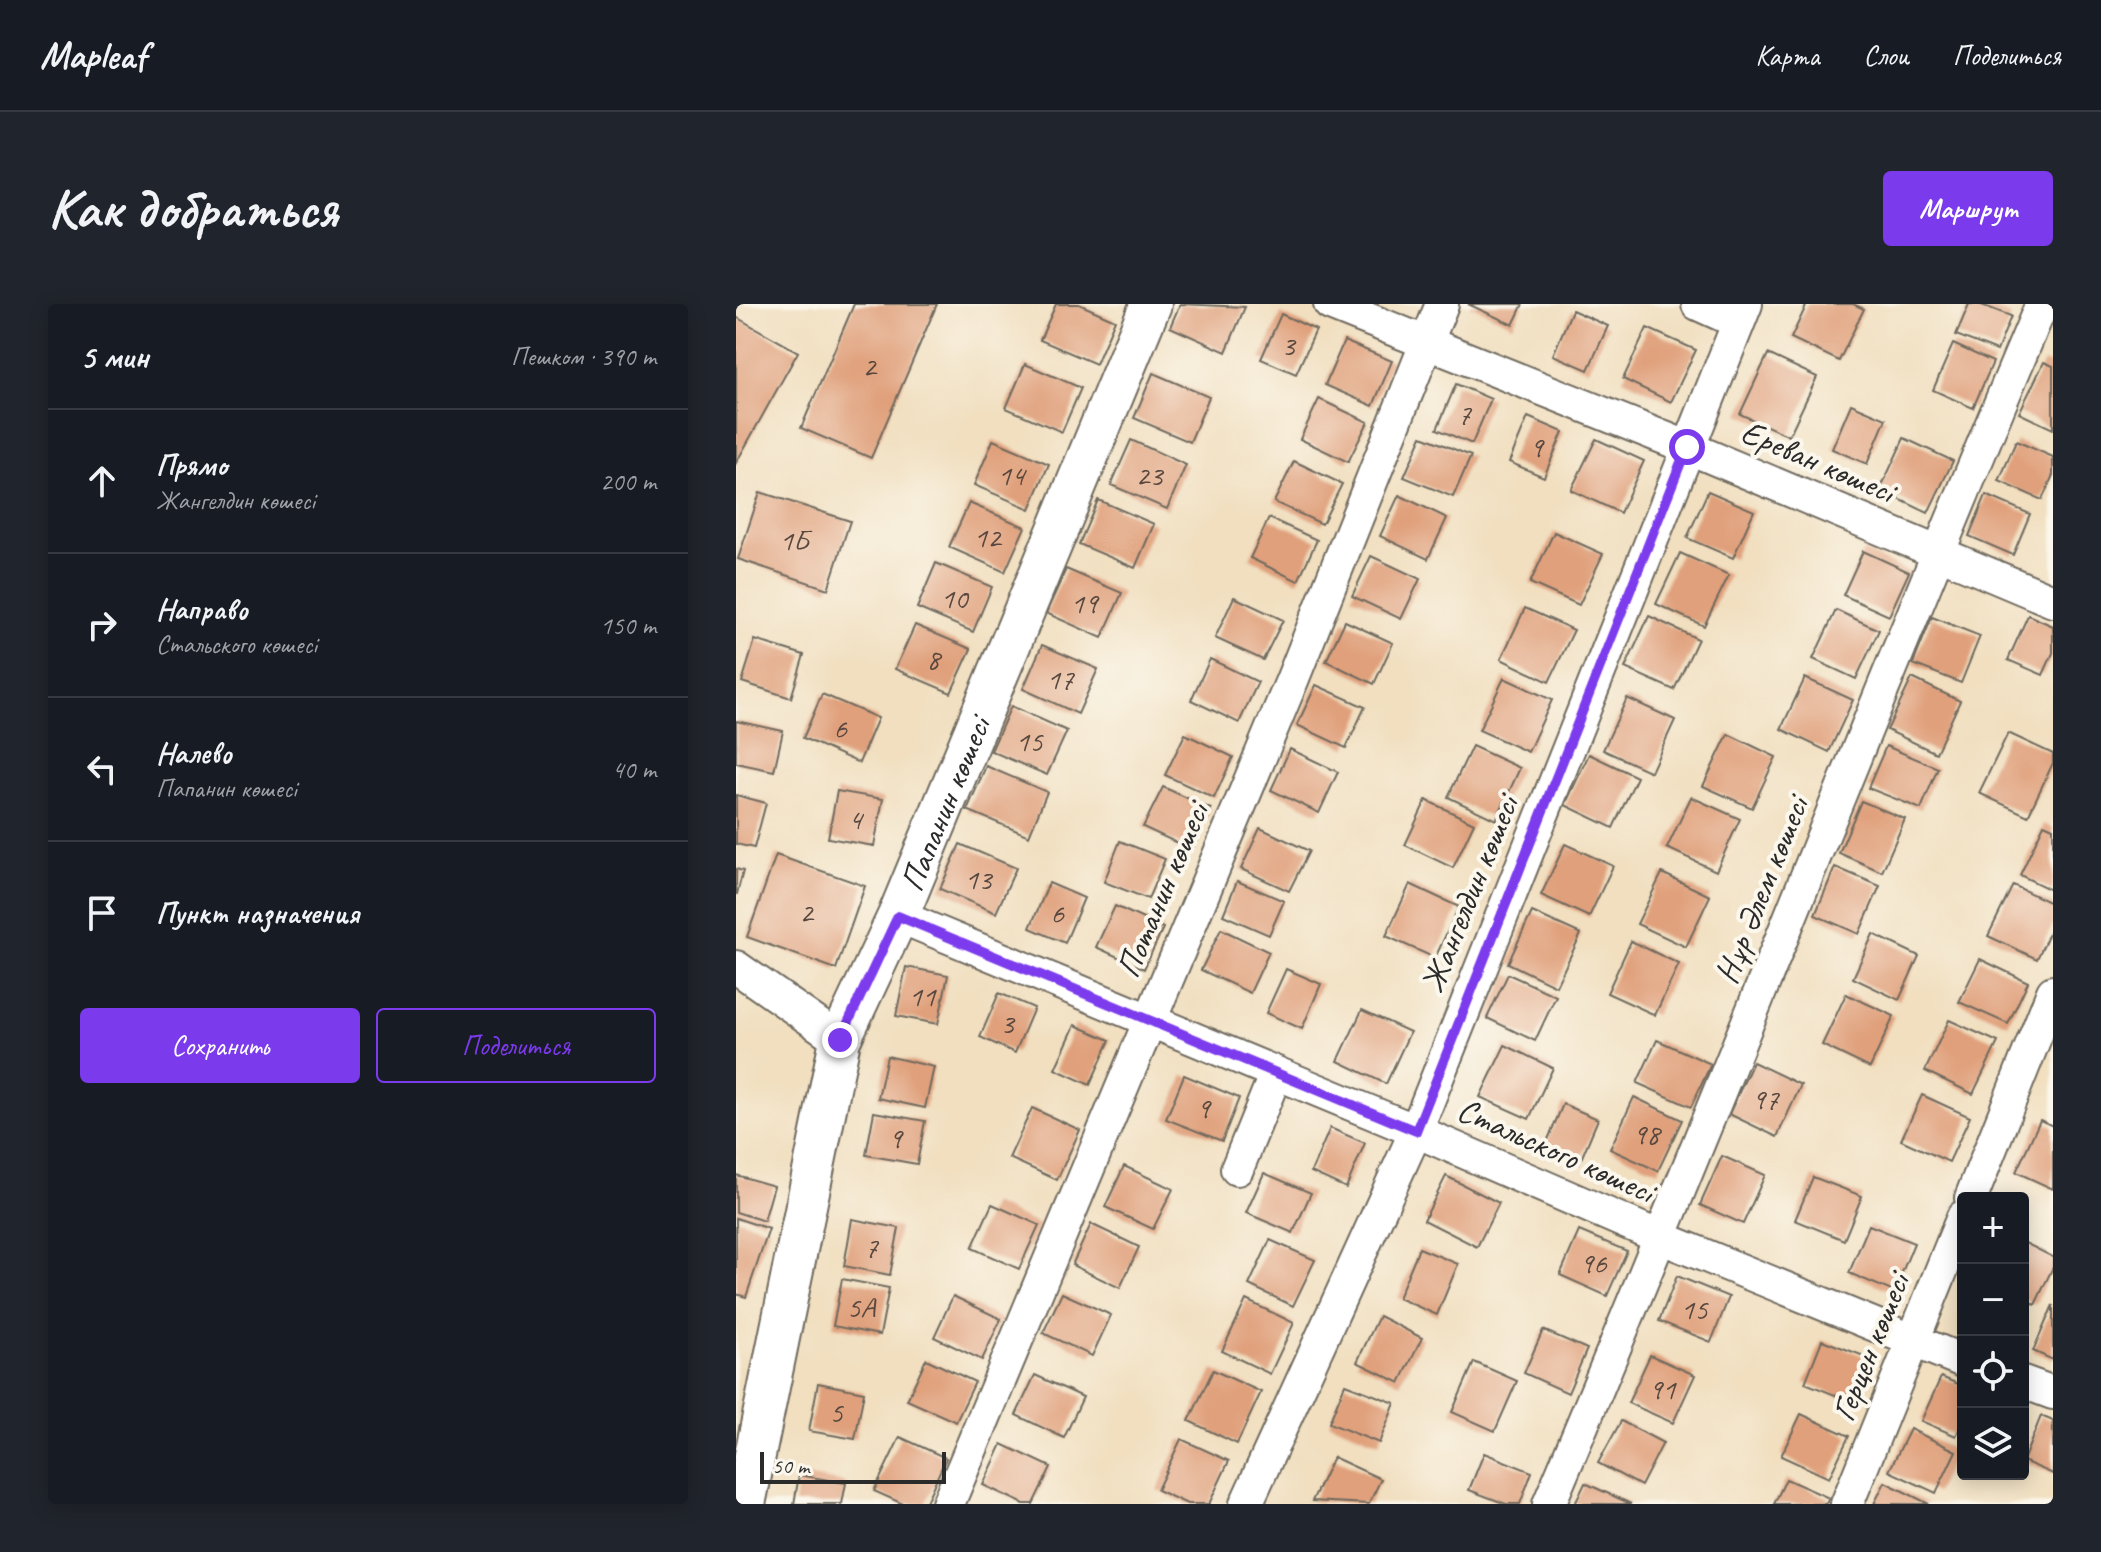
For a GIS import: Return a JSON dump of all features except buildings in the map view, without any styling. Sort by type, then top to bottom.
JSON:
[{"type":"main road","name":"Папанин көшесі","points":[[745,1504],[840,1040],[898,916],[1151,304]]},
{"type":"street","name":"Ереван көшесі","points":[[1330,304],[1687,447],[2053,601]]},
{"type":"street","name":"Потанин көшесі","points":[[948,1504],[1293,678],[1442,304]]},
{"type":"street","points":[[1698,304],[1742,313]]},
{"type":"street","name":"Нұр Әлем көшесі","points":[[1549,1504],[1662,1238],[1936,553],[2042,304]]},
{"type":"street","name":"Жангелдин көшесі","points":[[1246,1504],[1416,1131],[1742,313]]},
{"type":"street","name":"Стальского көшесі","points":[[898,916],[1957,1359]]},
{"type":"street","points":[[736,967],[840,1040]]},
{"type":"street","points":[[1973,1192],[2053,992]]},
{"type":"street","points":[[1237,1169],[1276,1073]]},
{"type":"street","name":"Герцен көшесі","points":[[1847,1504],[1957,1232]]},
{"type":"street","points":[[2029,1384],[2053,1393]]},
{"type":"route","points":[[840,1040],[898,916],[1416,1131],[1687,447]]}]
